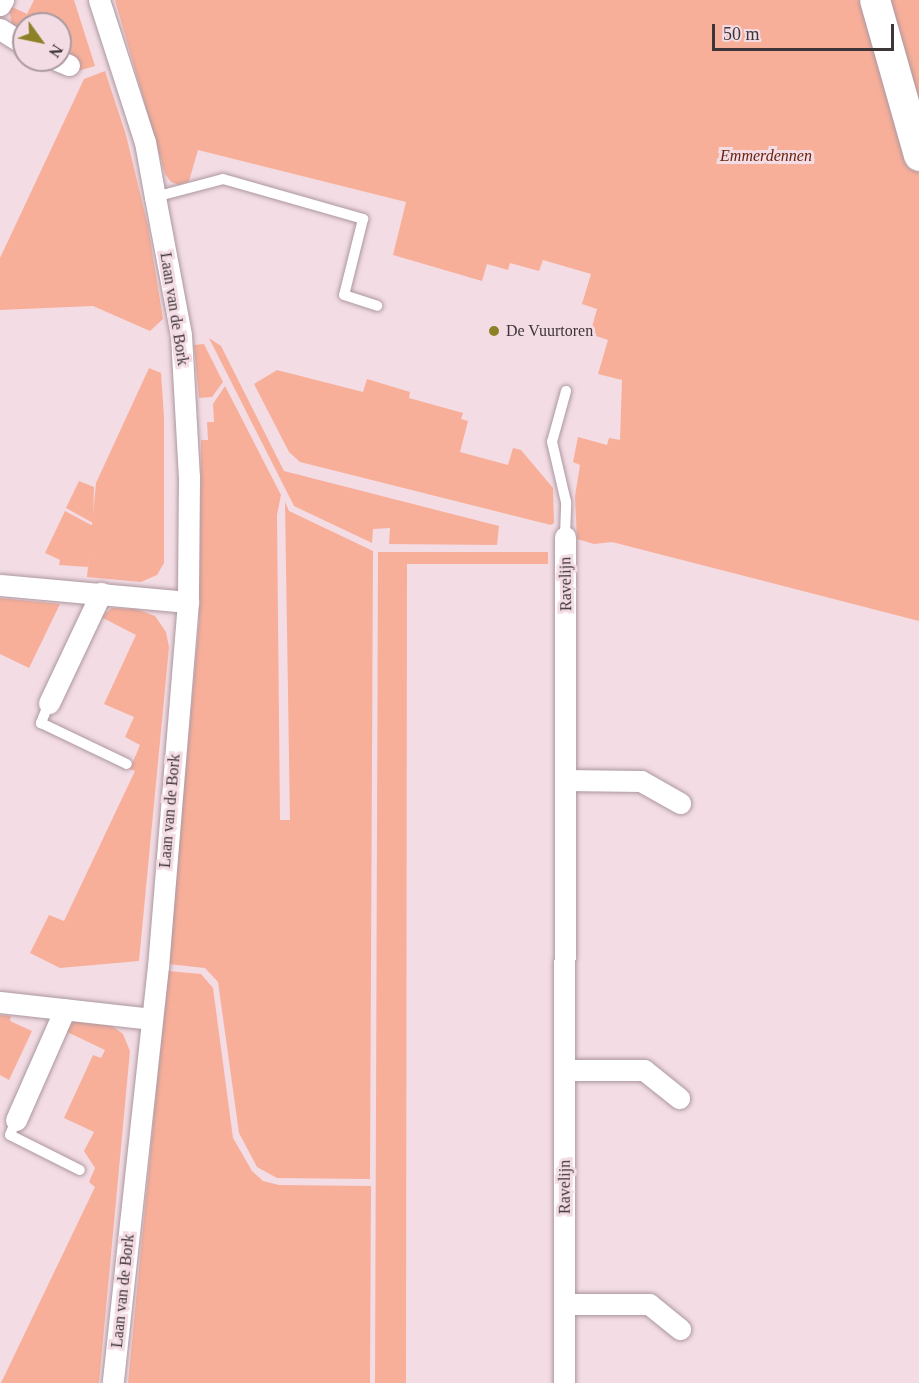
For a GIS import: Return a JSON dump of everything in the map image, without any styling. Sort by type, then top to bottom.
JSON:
[{"type":"main road","points":[[875,0],[919,156]]},
{"type":"street","points":[[0,5],[3,0]]},
{"type":"street","name":"Laan van de Bork","points":[[99,0],[145,142],[182,343],[189,477],[188,602],[152,1019],[113,1383]]},
{"type":"street","name":"Ravelijn","points":[[564,1383],[565,537]]},
{"type":"street","points":[[0,585],[188,602]]},
{"type":"street","points":[[49,703],[101,593]]},
{"type":"street","points":[[565,780],[641,781],[680,803]]},
{"type":"street","points":[[0,1002],[152,1019]]},
{"type":"street","points":[[16,1120],[65,1009]]},
{"type":"street","points":[[565,1070],[644,1070],[679,1098]]},
{"type":"street","points":[[564,1304],[649,1304],[680,1329]]},
{"type":"lane","points":[[155,197],[223,179],[363,219],[344,295],[377,306]]},
{"type":"lane","name":"Ravelijn","points":[[565,537],[566,502],[552,442],[566,391]]},
{"type":"lane","points":[[49,703],[41,723],[127,764]]},
{"type":"lane","points":[[16,1120],[10,1135],[80,1170]]},
{"type":"green space","points":[[34,0],[74,0],[95,66],[78,71],[72,56],[72,12],[28,12]]},
{"type":"green space","name":"Emmerdennen","points":[[115,0],[919,0],[919,621],[612,542],[594,544],[577,539],[575,496],[580,465],[573,462],[578,437],[607,445],[609,438],[620,440],[622,380],[598,374],[608,340],[590,334],[597,309],[582,304],[591,274],[543,260],[539,271],[510,263],[508,270],[487,264],[482,281],[393,255],[406,202],[198,150],[189,181],[179,185],[171,182],[165,174]]},
{"type":"green space","points":[[8,5],[23,12],[12,12],[12,25]]},
{"type":"green space","points":[[105,71],[126,135],[148,226],[163,319],[150,331],[93,306],[0,310],[0,258],[84,79]]},
{"type":"green space","points":[[209,338],[221,346],[284,471],[499,526],[497,545],[389,544],[390,528],[373,529],[372,543],[294,506]]},
{"type":"green space","points":[[204,344],[223,382],[212,397],[199,398],[194,345]]},
{"type":"green space","points":[[149,368],[161,373],[164,417],[164,563],[157,575],[141,582],[87,577],[96,483]]},
{"type":"green space","points":[[277,370],[363,392],[367,379],[410,392],[409,398],[463,413],[461,419],[468,421],[460,452],[508,465],[513,448],[521,450],[553,488],[554,523],[551,525],[300,462],[289,452],[254,384]]},
{"type":"green space","points":[[225,386],[281,495],[277,515],[280,820],[290,820],[285,502],[289,511],[373,551],[370,1179],[277,1178],[257,1167],[239,1133],[218,982],[205,968],[168,964],[199,622],[201,440],[208,440],[207,422],[214,422],[213,404]]},
{"type":"green space","points":[[79,481],[94,487],[93,523],[66,508]]},
{"type":"green space","points":[[65,511],[93,526],[88,567],[59,565],[60,560],[45,553]]},
{"type":"green space","points":[[378,552],[548,552],[548,564],[407,564],[406,1383],[375,1383]]},
{"type":"green space","points":[[0,598],[60,604],[29,668],[0,654]]},
{"type":"green space","points":[[112,608],[136,609],[155,616],[166,632],[169,647],[139,961],[60,968],[30,953],[49,915],[64,921],[135,771],[130,769],[140,745],[125,737],[134,717],[104,704],[136,635],[101,617]]},
{"type":"green space","points":[[168,971],[201,974],[213,988],[233,1138],[252,1171],[263,1181],[279,1185],[371,1186],[370,1383],[128,1383]]},
{"type":"green space","points":[[0,1015],[11,1016],[10,1021],[32,1031],[9,1080],[0,1075]]},
{"type":"green space","points":[[75,1020],[112,1026],[123,1034],[130,1051],[99,1383],[1,1383],[95,1187],[89,1182],[95,1168],[84,1151],[94,1132],[64,1118],[93,1055],[101,1058],[105,1050],[63,1030]]},
{"type":"place","name":"De Vuurtoren","points":[[494,331]]}]
